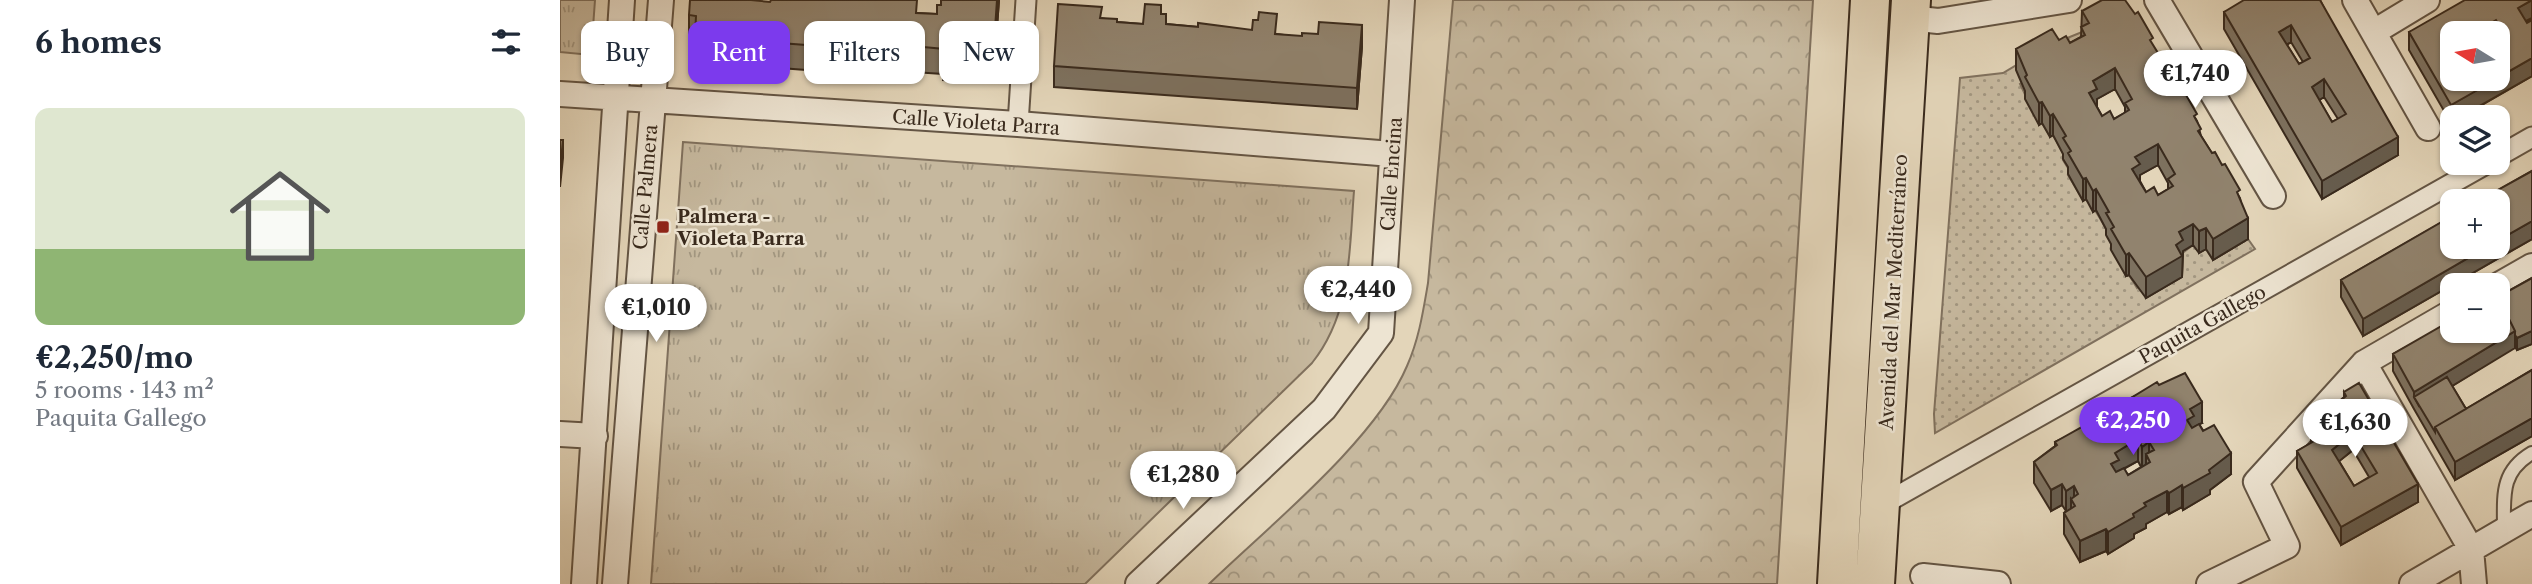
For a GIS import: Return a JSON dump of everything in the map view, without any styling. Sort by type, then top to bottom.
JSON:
[{"type":"main road","name":"Avenida del Mar Mediterráneo","points":[[1837,584],[1870,0]]},
{"type":"main road","name":"Avenida del Mar Mediterráneo","points":[[1875,584],[1910,9]]},
{"type":"street","name":"Calle Palmera","points":[[584,584],[622,0]]},
{"type":"street","name":"Calle Palmera","points":[[615,584],[660,0]]},
{"type":"street","points":[[1018,124],[1026,0]]},
{"type":"street","name":"Calle Encina","points":[[1138,584],[1324,409],[1381,333],[1402,0]]},
{"type":"street","points":[[2157,0],[2273,196]]},
{"type":"street","points":[[2355,0],[2428,128]]},
{"type":"street","points":[[2374,32],[2427,0]]},
{"type":"street","points":[[1910,9],[1938,21],[2053,1]]},
{"type":"street","name":"Calle Violeta Parra","points":[[560,94],[1018,124],[1392,154]]},
{"type":"street","points":[[2510,150],[2532,137]]},
{"type":"street","name":"Paquita Gallego","points":[[1880,506],[2467,175]]},
{"type":"street","points":[[2510,279],[2532,266]]},
{"type":"street","points":[[2209,584],[2287,546],[2256,482],[2364,363],[2440,319]]},
{"type":"street","points":[[2364,363],[2471,549],[2474,584]]},
{"type":"street","points":[[560,433],[595,436]]},
{"type":"street","points":[[2412,584],[2532,514]]},
{"type":"street","points":[[1923,576],[1998,584]]},
{"type":"lane","points":[[2504,530],[2504,490],[2514,463],[2532,453]]},
{"type":"green space","points":[[560,0],[595,0],[593,21],[581,21],[581,54],[560,52]]},
{"type":"green space","points":[[1453,0],[1813,0],[1777,584],[1209,584],[1346,452],[1392,394],[1407,366],[1418,336],[1428,283]]},
{"type":"green space","points":[[2082,32],[2089,44],[2020,84],[2039,124],[2042,123],[2050,136],[2053,135],[2066,158],[2063,160],[2071,173],[2068,175],[2083,200],[2086,199],[2104,226],[2126,276],[2129,275],[2137,288],[2193,245],[2199,252],[2206,249],[2213,260],[2248,239],[2255,249],[1935,433],[1934,414],[1960,78],[2003,73],[2050,45]]},
{"type":"green space","points":[[683,142],[1354,191],[1349,259],[1342,303],[1325,344],[1312,363],[1085,584],[651,584]]},
{"type":"building","points":[[690,0],[917,0],[916,13],[937,14],[937,5],[941,5],[941,0],[997,0],[996,21],[939,21],[939,49],[925,47],[925,21],[804,21],[804,45],[790,44],[790,21],[696,21],[696,16],[689,15]]},
{"type":"building","points":[[2102,0],[2125,0],[2135,14],[2138,12],[2153,38],[2150,40],[2158,53],[2155,55],[2168,78],[2171,76],[2178,89],[2182,88],[2197,114],[2194,116],[2201,129],[2198,131],[2212,153],[2215,152],[2222,165],[2225,164],[2240,190],[2237,192],[2248,218],[2213,239],[2206,228],[2199,231],[2193,224],[2179,232],[2183,240],[2176,245],[2182,256],[2146,277],[2129,253],[2126,255],[2111,229],[2114,227],[2106,213],[2109,212],[2096,189],[2093,191],[2086,178],[2083,179],[2068,153],[2071,151],[2063,138],[2066,136],[2053,114],[2050,116],[2042,102],[2039,103],[2025,77],[2027,75],[2016,49],[2052,29],[2059,40],[2066,36],[2070,43],[2085,35],[2081,27],[2089,23],[2082,11]],"holes":[[[2115,68],[2132,99],[2125,103],[2129,110],[2114,119],[2110,111],[2102,116],[2089,93],[2097,89],[2093,81]],[[2158,144],[2175,174],[2168,179],[2173,186],[2158,195],[2154,187],[2146,192],[2132,169],[2140,164],[2135,157]]]},
{"type":"building","points":[[2244,0],[2320,0],[2398,137],[2322,181],[2224,12]],"holes":[[[2291,25],[2310,58],[2299,64],[2279,32]],[[2324,79],[2346,114],[2332,122],[2312,87]]]},
{"type":"building","points":[[2465,0],[2532,0],[2518,8],[2527,23],[2532,20],[2532,58],[2510,71],[2510,21],[2440,21],[2440,86],[2409,32]]},
{"type":"building","points":[[1058,4],[1102,7],[1100,18],[1143,24],[1145,4],[1161,5],[1161,14],[1166,14],[1166,24],[1198,27],[1198,23],[1252,30],[1253,20],[1258,20],[1259,12],[1277,14],[1275,34],[1302,36],[1302,33],[1318,34],[1319,22],[1362,25],[1357,88],[1054,66]]},
{"type":"building","points":[[2443,91],[2476,91],[2451,105]]},
{"type":"building","points":[[560,140],[563,140],[560,170]]},
{"type":"building","points":[[2532,171],[2532,221],[2510,234],[2510,189],[2500,189]]},
{"type":"building","points":[[2440,223],[2440,259],[2466,259],[2363,319],[2341,280]]},
{"type":"building","points":[[2532,278],[2532,331],[2517,338],[2510,321],[2510,290]]},
{"type":"building","points":[[2510,321],[2515,331],[2510,334]]},
{"type":"building","points":[[2440,327],[2440,343],[2495,343],[2414,392],[2393,354]]},
{"type":"building","points":[[2532,370],[2532,418],[2455,462],[2435,427]]},
{"type":"building","points":[[2185,373],[2202,402],[2190,409],[2194,416],[2187,420],[2192,428],[2199,424],[2203,431],[2214,425],[2231,453],[2209,470],[2210,473],[2183,488],[2182,485],[2144,503],[2146,506],[2133,514],[2134,517],[2108,532],[2106,529],[2080,541],[2064,513],[2075,506],[2071,499],[2078,494],[2074,486],[2066,491],[2062,484],[2051,490],[2034,462],[2057,445],[2055,442],[2082,427],[2083,429],[2097,422],[2098,424],[2121,411],[2119,408],[2133,400],[2131,398],[2157,382],[2159,385]],"holes":[[[2138,439],[2142,447],[2149,442],[2154,450],[2146,454],[2150,462],[2128,475],[2124,468],[2116,472],[2111,464],[2119,460],[2115,453]]]},
{"type":"building","points":[[2447,377],[2466,409],[2435,427],[2435,432],[2414,397]]},
{"type":"building","points":[[2359,383],[2418,484],[2341,527],[2297,451],[2316,440],[2311,431],[2328,417],[2326,413],[2346,396],[2344,392]],"holes":[[[2353,433],[2377,473],[2354,486],[2332,450]]]},
{"type":"place","name":"Palmera - Violeta Parra","points":[[663,227]]}]
